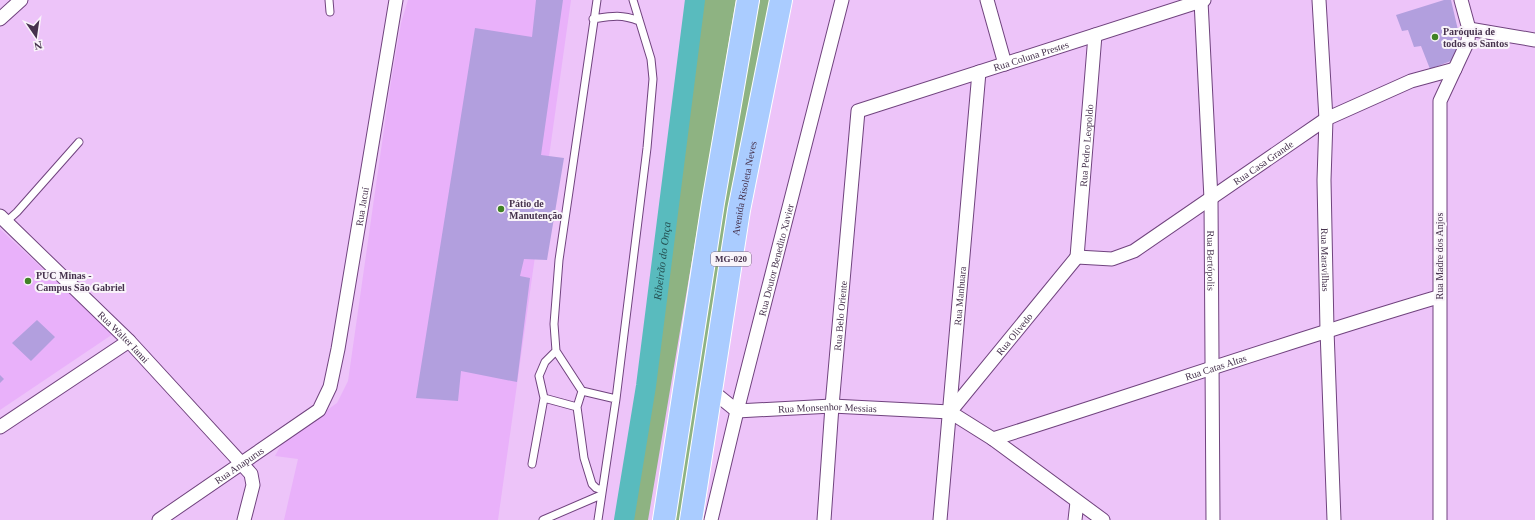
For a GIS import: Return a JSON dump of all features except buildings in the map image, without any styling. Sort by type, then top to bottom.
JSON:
[{"type":"highway","name":"MG-020","points":[[664,520],[713,203],[748,0]]},
{"type":"highway","name":"Avenida Risoleta Neves","points":[[691,520],[739,210],[781,0]]},
{"type":"street","points":[[0,19],[21,0]]},
{"type":"street","name":"Rua Jacuí","points":[[319,410],[330,387],[338,349],[396,0]]},
{"type":"street","name":"Rua Doutor Benedito Xavier","points":[[711,520],[737,411],[842,0]]},
{"type":"street","points":[[987,0],[1005,64]]},
{"type":"street","name":"Rua Maravilhas","points":[[1319,0],[1326,119],[1324,180],[1326,330],[1334,520]]},
{"type":"street","name":"Rua Madre dos Anjos","points":[[1440,520],[1438,297],[1440,101],[1468,41],[1469,29],[1461,0]]},
{"type":"street","name":"Rua Coluna Prestes","points":[[858,111],[1202,1]]},
{"type":"street","name":"Rua Bertópolis","points":[[1202,1],[1211,199],[1213,520]]},
{"type":"street","points":[[1469,29],[1535,40]]},
{"type":"street","name":"Rua Pedro Leopoldo","points":[[1078,257],[1095,35]]},
{"type":"street","name":"Rua Casa Grande","points":[[1078,257],[1112,259],[1134,251],[1326,119],[1411,81],[1455,69]]},
{"type":"street","name":"Rua Manhuara","points":[[940,520],[979,72]]},
{"type":"street","name":"Rua Belo Oriente","points":[[824,520],[832,406],[858,111]]},
{"type":"street","name":"Rua Walter Ianni","points":[[3,219],[129,341],[251,474],[253,485],[244,520]]},
{"type":"street","name":"Rua Olivedo","points":[[950,412],[1078,257]]},
{"type":"street","name":"Rua Catas Altas","points":[[993,438],[1212,369],[1326,330],[1438,297]]},
{"type":"street","points":[[0,427],[129,341]]},
{"type":"street","points":[[711,390],[737,411]]},
{"type":"street","name":"Rua Monsenhor Messias","points":[[737,411],[832,406],[950,412]]},
{"type":"street","name":"Rua Anapurus","points":[[159,520],[319,410]]},
{"type":"street","points":[[950,412],[993,438],[1103,520]]},
{"type":"street","points":[[1075,520],[1077,502]]},
{"type":"lane","points":[[329,0],[330,12]]},
{"type":"lane","points":[[597,0],[593,19],[559,260],[554,324],[556,351],[582,391],[616,399]]},
{"type":"lane","points":[[598,520],[616,399],[647,148],[653,79],[651,59],[633,0]]},
{"type":"lane","points":[[593,19],[612,16],[626,16],[639,21]]},
{"type":"lane","points":[[3,219],[17,212],[79,142]]},
{"type":"lane","points":[[532,464],[544,398],[540,376],[544,362],[556,351]]},
{"type":"lane","points":[[582,391],[577,407],[584,458],[592,484],[601,492]]},
{"type":"lane","points":[[544,398],[577,407]]},
{"type":"lane","points":[[543,520],[601,492]]},
{"type":"shaded area","points":[[408,0],[571,0],[498,520],[284,520],[298,459],[275,456],[283,441],[337,403],[348,381],[389,94],[401,23]]},
{"type":"shaded area","name":"PUC Minas - Campus São Gabriel","points":[[0,229],[113,334],[0,410]]},
{"type":"green space","points":[[699,0],[736,0],[648,520],[628,520],[660,314]]},
{"type":"green space","points":[[760,0],[772,0],[683,520],[675,520],[738,104]]},
{"type":"waterway","name":"Ribeirão do Onça","points":[[624,520],[646,386],[695,0]]},
{"type":"place","name":"Paróquia de todos os Santos","points":[[1435,37]]},
{"type":"place","name":"Pátio de Manutenção","points":[[501,209]]},
{"type":"place","name":"PUC Minas - Campus São Gabriel","points":[[28,281]]}]
